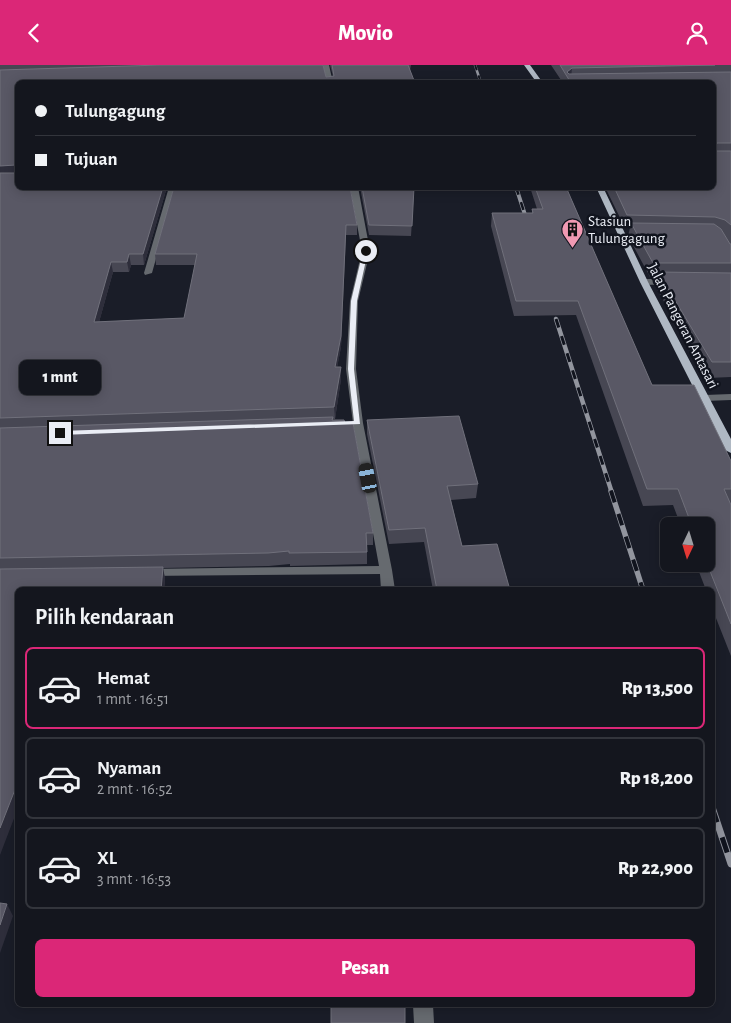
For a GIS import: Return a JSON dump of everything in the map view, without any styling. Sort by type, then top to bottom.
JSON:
[{"type":"main road","points":[[528,65],[538,80]]},
{"type":"main road","name":"Jalan Pangeran Antasari","points":[[601,190],[625,232],[644,282],[731,450]]},
{"type":"street","points":[[326,65],[329,80]]},
{"type":"street","points":[[148,273],[172,190]]},
{"type":"street","points":[[355,190],[366,251],[354,301],[351,369],[353,423],[386,570],[388,587]]},
{"type":"street","points":[[644,282],[683,282]]},
{"type":"street","points":[[705,398],[731,397]]},
{"type":"street","points":[[138,574],[386,570]]},
{"type":"street","points":[[423,1007],[424,1023]]},
{"type":"building","points":[[161,65],[323,65],[326,77],[334,76],[332,65],[408,65],[414,80],[15,80],[15,165],[0,166],[0,70]]},
{"type":"building","points":[[560,65],[715,65],[572,68],[567,72],[569,74],[731,72],[731,143],[717,143],[716,146],[716,80],[569,80]]},
{"type":"building","points":[[716,150],[731,151],[731,225],[725,220],[715,217],[627,215],[615,190],[716,190]]},
{"type":"building","points":[[0,173],[15,173],[15,190],[162,190],[143,254],[129,254],[127,262],[111,262],[94,322],[184,318],[197,254],[155,254],[173,190],[351,190],[357,225],[346,225],[341,336],[335,367],[341,367],[334,407],[0,418]]},
{"type":"building","points":[[363,190],[414,190],[412,226],[369,225]]},
{"type":"building","points":[[536,190],[567,190],[652,385],[694,385],[731,461],[731,489],[724,489],[731,505],[731,624],[711,573],[715,573],[715,517],[689,517],[678,489],[647,489],[578,301],[516,301],[492,213],[533,213],[532,209],[543,209]]},
{"type":"building","points":[[631,223],[714,224],[721,229],[731,244],[731,263],[653,263]]},
{"type":"building","points":[[658,272],[731,273],[731,362],[712,362]]},
{"type":"building","points":[[459,416],[478,484],[447,486],[462,546],[497,544],[509,587],[436,587],[425,528],[389,530],[367,420]]},
{"type":"building","points":[[333,417],[332,420],[344,420],[345,423],[353,423],[373,533],[366,533],[367,552],[289,553],[289,551],[0,558],[0,428]]},
{"type":"building","points":[[163,567],[161,587],[15,587],[15,790],[0,828],[0,569]]},
{"type":"building","points":[[0,903],[7,904],[0,925]]},
{"type":"building","points":[[331,1007],[405,1007],[405,1023],[331,1023]]},
{"type":"railway","points":[[475,65],[480,80]]},
{"type":"railway","points":[[517,190],[528,224]]},
{"type":"railway","points":[[556,319],[612,493]]},
{"type":"railway","points":[[611,491],[642,587]]},
{"type":"railway","points":[[715,816],[731,864]]},
{"type":"place","name":"Stasiun Tulungagung","points":[[572,249]]},
{"type":"route","points":[[60,433],[358,423],[351,369],[354,301],[366,251]]}]
